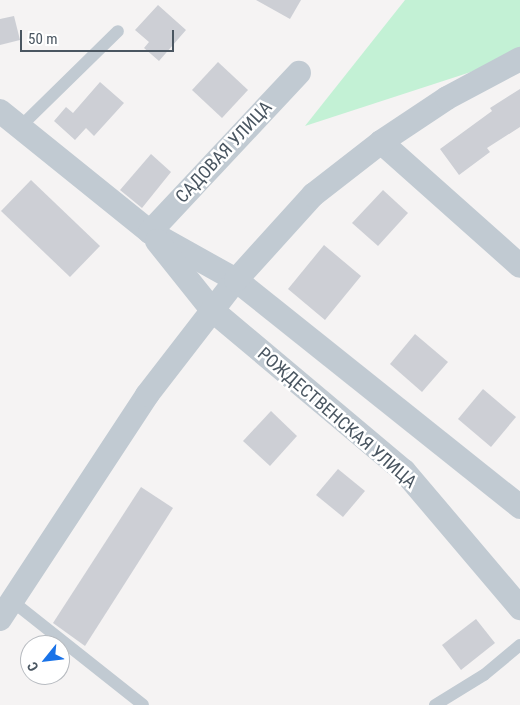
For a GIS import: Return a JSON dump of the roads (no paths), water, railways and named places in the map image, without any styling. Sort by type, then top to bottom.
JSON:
[{"type":"street","points":[[6,610],[148,395],[236,280],[313,195],[380,142],[447,98],[520,59]]},
{"type":"street","name":"САДОВАЯ УЛИЦА","points":[[150,232],[299,73]]},
{"type":"street","name":"РОЖДЕСТВЕНСКАЯ УЛИЦА","points":[[0,110],[150,232],[236,280],[520,507]]},
{"type":"street","points":[[380,142],[520,266]]},
{"type":"street","name":"РОЖДЕСТВЕНСКАЯ УЛИЦА","points":[[150,232],[212,310],[404,471],[520,608]]},
{"type":"lane","points":[[20,128],[118,31]]},
{"type":"lane","points":[[6,610],[143,705]]},
{"type":"lane","points":[[435,705],[484,675],[520,645]]}]
